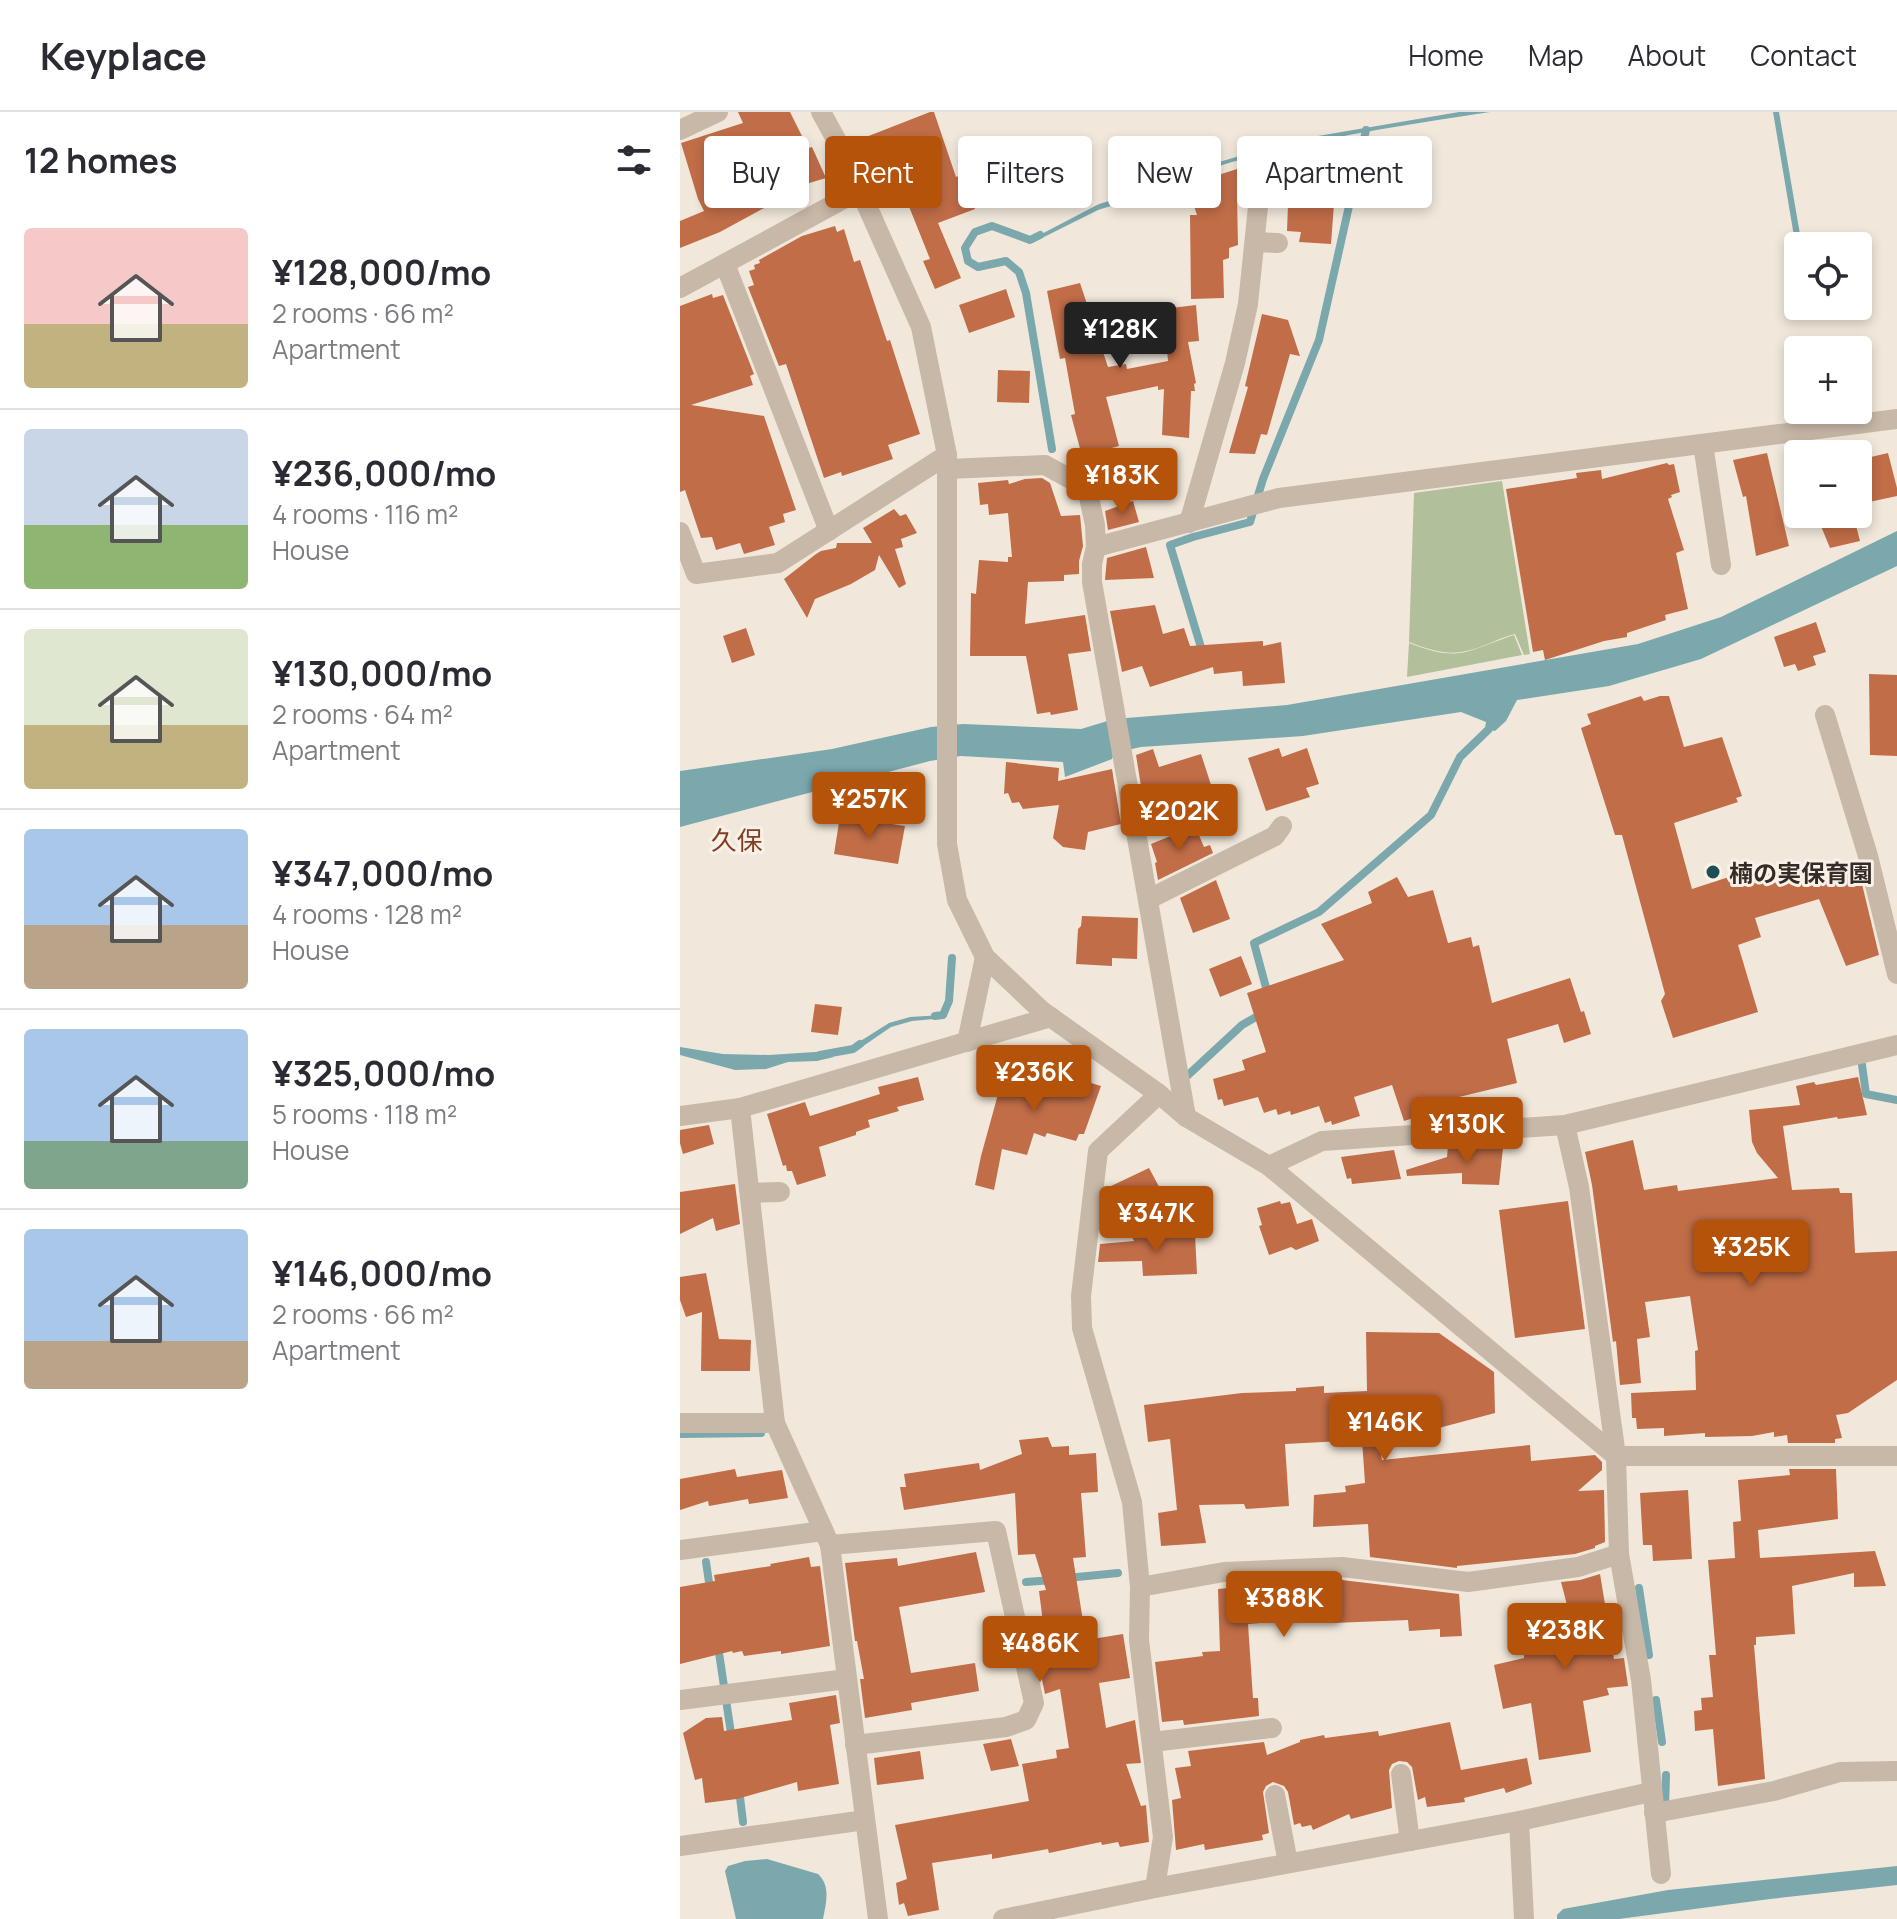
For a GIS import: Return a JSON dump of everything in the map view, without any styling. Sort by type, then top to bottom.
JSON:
[{"type":"street","points":[[680,130],[718,112]]},
{"type":"street","points":[[821,112],[834,136]]},
{"type":"street","points":[[680,288],[827,208]]},
{"type":"street","points":[[868,208],[921,327],[948,462],[947,844],[957,900],[985,957],[1051,1017],[1159,1094],[1186,1117],[1269,1166],[1616,1456],[1897,1456]]},
{"type":"street","points":[[1189,523],[1235,363],[1248,304],[1258,208]]},
{"type":"street","points":[[1255,242],[1278,243]]},
{"type":"street","points":[[725,264],[829,531]]},
{"type":"street","points":[[1096,547],[1279,498],[1897,419]]},
{"type":"street","points":[[1703,444],[1721,565]]},
{"type":"street","points":[[680,532],[696,574],[778,563],[948,462],[1045,465],[1087,488],[1095,525],[1092,582],[1186,1117]]},
{"type":"street","points":[[1825,715],[1868,856],[1897,974]]},
{"type":"street","points":[[1149,899],[1275,836],[1282,826]]},
{"type":"street","points":[[967,1042],[985,957]]},
{"type":"street","points":[[680,1116],[740,1108],[1051,1017]]},
{"type":"street","points":[[1269,1166],[1322,1141],[1565,1125],[1897,1045]]},
{"type":"street","points":[[1155,1888],[1163,1837],[1139,1640],[1140,1587],[1132,1502],[1082,1328],[1081,1296],[1098,1151],[1159,1094]]},
{"type":"street","points":[[740,1108],[775,1423],[827,1538],[878,1919]]},
{"type":"street","points":[[1565,1125],[1579,1187],[1616,1456],[1619,1554],[1641,1680],[1661,1874]]},
{"type":"street","points":[[750,1193],[780,1192]]},
{"type":"street","points":[[680,1423],[775,1423]]},
{"type":"street","points":[[680,1550],[827,1538],[996,1531],[1034,1703],[1026,1720],[1006,1727],[855,1745]]},
{"type":"street","points":[[1140,1587],[1224,1572],[1342,1567],[1468,1582],[1578,1567],[1619,1554]]},
{"type":"street","points":[[680,1700],[847,1679]]},
{"type":"street","points":[[1152,1742],[1272,1728]]},
{"type":"street","points":[[1654,1813],[1774,1791],[1840,1772],[1897,1771]]},
{"type":"street","points":[[1401,1774],[1410,1841]]},
{"type":"street","points":[[1003,1919],[1519,1821],[1651,1792]]},
{"type":"street","points":[[1275,1795],[1288,1863]]},
{"type":"street","points":[[680,1846],[865,1820]]},
{"type":"street","points":[[1519,1821],[1524,1919]]},
{"type":"green space","points":[[1502,481],[1530,654],[1524,655],[1515,634],[1478,648],[1452,653],[1409,642],[1414,493]]},
{"type":"green space","points":[[1514,635],[1522,655],[1407,677],[1409,643],[1452,653],[1473,650]]},
{"type":"water","points":[[1459,112],[1490,112],[1345,136],[1318,136]]},
{"type":"water","points":[[1773,112],[1779,112],[1800,232],[1793,232]]},
{"type":"water","points":[[1237,157],[1237,161],[1221,166],[1221,162]]},
{"type":"water","points":[[1108,201],[1108,207],[1038,240],[1030,240],[1092,208]]},
{"type":"water","points":[[1897,531],[1897,566],[1701,659],[1609,686],[1517,700],[1506,721],[1495,731],[1485,728],[1486,722],[1461,712],[1303,736],[1141,747],[1114,753],[1112,759],[1065,777],[1063,762],[961,756],[930,761],[680,827],[680,771],[832,749],[931,727],[963,724],[1081,729],[1114,719],[1287,705],[1638,644],[1721,617]]},
{"type":"water","points":[[942,1015],[945,1018],[912,1021],[891,1027],[856,1051],[853,1052],[851,1047],[889,1023],[910,1017]]},
{"type":"water","points":[[680,1047],[723,1054],[830,1051],[834,1057],[788,1062],[766,1069],[735,1070],[680,1055]]},
{"type":"water","points":[[767,1859],[818,1874],[826,1889],[823,1919],[736,1919],[725,1871],[728,1866],[745,1861]]},
{"type":"water","points":[[1897,1866],[1897,1885],[1619,1919],[1557,1919],[1563,1909],[1668,1890]]},
{"type":"building","points":[[738,112],[790,112],[802,136],[704,136],[704,208],[764,208],[720,232],[680,248],[680,221],[704,211],[681,143],[743,123]]},
{"type":"building","points":[[934,112],[958,176],[958,208],[975,209],[938,223],[961,278],[935,289],[923,261],[930,259],[910,208],[942,208],[942,136],[869,136]]},
{"type":"building","points":[[812,147],[825,178],[809,183],[809,148]]},
{"type":"building","points":[[1237,169],[1238,245],[1229,248],[1229,258],[1223,260],[1224,298],[1191,299],[1190,215],[1197,215],[1195,208],[1221,208],[1221,174]]},
{"type":"building","points":[[1288,208],[1334,208],[1331,244],[1299,242],[1301,232],[1287,231]]},
{"type":"building","points":[[835,226],[837,232],[844,229],[854,262],[860,260],[920,434],[888,445],[893,459],[842,476],[841,472],[824,478],[786,364],[779,366],[748,287],[754,285],[749,271],[755,269],[754,265],[760,263],[759,260],[802,236]]},
{"type":"building","points":[[1080,283],[1108,367],[1126,364],[1127,369],[1168,361],[1163,309],[1196,305],[1199,341],[1188,342],[1196,383],[1195,391],[1191,391],[1189,438],[1162,435],[1164,389],[1158,390],[1158,386],[1106,397],[1119,446],[1082,456],[1071,415],[1075,414],[1065,358],[1060,359],[1047,291]]},
{"type":"building","points":[[1006,289],[1015,317],[969,333],[959,305]]},
{"type":"building","points":[[712,294],[713,298],[723,295],[754,374],[750,376],[753,385],[691,405],[764,416],[796,510],[783,514],[785,522],[769,527],[775,545],[744,554],[740,543],[716,550],[712,537],[701,538],[685,490],[680,492],[680,306]]},
{"type":"building","points":[[1262,314],[1288,320],[1300,356],[1290,354],[1267,435],[1261,434],[1255,454],[1229,453],[1248,387],[1245,386]]},
{"type":"building","points":[[998,370],[1030,371],[1029,403],[997,402]]},
{"type":"building","points":[[1767,453],[1789,546],[1756,556],[1746,496],[1743,497],[1733,460]]},
{"type":"building","points":[[1888,453],[1897,496],[1872,501],[1872,457]]},
{"type":"building","points":[[1667,463],[1674,464],[1680,492],[1668,499],[1684,550],[1676,553],[1688,609],[1665,615],[1666,620],[1627,633],[1627,637],[1545,660],[1543,650],[1533,652],[1506,489],[1577,478],[1576,473],[1601,470],[1602,479]]},
{"type":"building","points":[[1042,478],[1050,483],[1061,516],[1080,515],[1083,546],[1079,574],[1064,575],[1064,581],[1028,582],[1025,624],[1085,615],[1091,651],[1068,654],[1078,710],[1051,715],[1050,712],[1037,714],[1026,656],[970,656],[971,593],[976,594],[979,560],[1008,562],[1008,557],[1012,557],[1008,513],[989,515],[988,504],[980,505],[978,483],[1008,480],[1009,484]]},
{"type":"building","points":[[1133,501],[1139,522],[1108,530],[1105,511]]},
{"type":"building","points":[[894,509],[900,516],[906,514],[917,533],[901,539],[903,547],[895,549],[906,584],[899,588],[879,555],[875,570],[815,599],[807,618],[784,579],[821,551],[836,548],[837,543],[872,543],[863,528]]},
{"type":"building","points":[[1822,528],[1857,528],[1860,541],[1830,548]]},
{"type":"building","points":[[1146,547],[1154,578],[1105,580],[1107,558]]},
{"type":"building","points":[[1155,605],[1163,634],[1184,628],[1190,646],[1263,641],[1263,646],[1281,642],[1285,683],[1243,686],[1242,671],[1214,674],[1213,667],[1150,687],[1142,666],[1122,672],[1110,611]]},
{"type":"building","points":[[1816,622],[1826,652],[1813,656],[1816,665],[1798,671],[1795,664],[1784,667],[1774,637]]},
{"type":"building","points":[[746,628],[755,655],[732,663],[723,636]]},
{"type":"building","points":[[1869,674],[1897,675],[1897,756],[1870,755]]},
{"type":"building","points":[[1641,696],[1644,701],[1669,696],[1684,747],[1722,737],[1742,796],[1736,798],[1738,802],[1674,823],[1692,889],[1735,875],[1737,881],[1790,864],[1794,875],[1853,860],[1879,955],[1846,966],[1819,899],[1755,918],[1761,937],[1738,945],[1758,1012],[1673,1038],[1661,1001],[1665,994],[1622,835],[1615,835],[1581,728],[1591,724],[1587,714]]},
{"type":"building","points":[[1279,748],[1282,757],[1307,748],[1319,784],[1306,788],[1310,797],[1266,811],[1248,758]]},
{"type":"building","points":[[1153,749],[1159,767],[1201,754],[1212,788],[1144,805],[1136,755]]},
{"type":"building","points":[[1006,762],[1059,768],[1058,781],[1112,769],[1121,824],[1088,832],[1085,850],[1063,847],[1053,838],[1059,805],[1023,809],[1019,802],[1012,803],[1008,793],[1004,794]]},
{"type":"building","points":[[840,816],[905,826],[898,864],[834,854]]},
{"type":"building","points":[[1195,826],[1204,847],[1210,845],[1213,853],[1158,880],[1157,862],[1151,844]]},
{"type":"building","points":[[1397,877],[1408,897],[1433,890],[1448,943],[1471,937],[1473,947],[1479,945],[1492,1003],[1570,978],[1591,1034],[1564,1043],[1558,1024],[1507,1039],[1517,1083],[1434,1103],[1436,1111],[1404,1121],[1392,1085],[1354,1097],[1360,1116],[1332,1125],[1331,1121],[1325,1123],[1319,1106],[1291,1115],[1290,1111],[1278,1115],[1276,1109],[1264,1113],[1258,1097],[1224,1106],[1222,1099],[1218,1100],[1213,1079],[1245,1070],[1242,1060],[1266,1052],[1247,993],[1344,960],[1321,924],[1372,903],[1368,892]]},
{"type":"building","points":[[1216,880],[1230,919],[1193,933],[1180,898]]},
{"type":"building","points":[[1082,916],[1138,918],[1137,959],[1112,958],[1112,966],[1076,964]]},
{"type":"building","points":[[1241,956],[1252,984],[1220,997],[1209,969]]},
{"type":"building","points":[[815,1004],[842,1007],[838,1035],[811,1032]]},
{"type":"building","points":[[1008,1058],[1101,1086],[1084,1134],[1079,1134],[1076,1141],[1047,1133],[1045,1137],[1034,1133],[1027,1155],[1002,1149],[994,1190],[975,1185]]},
{"type":"building","points":[[918,1077],[924,1100],[897,1107],[899,1111],[868,1120],[870,1127],[856,1132],[856,1135],[819,1147],[826,1176],[797,1185],[792,1171],[787,1171],[786,1165],[783,1166],[767,1114],[805,1102],[810,1116],[880,1094],[878,1087]]},
{"type":"building","points":[[1858,1077],[1867,1115],[1783,1126],[1792,1190],[1839,1188],[1840,1193],[1852,1193],[1855,1253],[1897,1251],[1897,1380],[1848,1413],[1836,1415],[1842,1438],[1835,1439],[1835,1443],[1788,1443],[1787,1435],[1774,1437],[1774,1432],[1705,1437],[1705,1433],[1664,1436],[1664,1428],[1637,1429],[1636,1418],[1632,1418],[1631,1393],[1696,1390],[1695,1351],[1698,1350],[1690,1296],[1645,1302],[1650,1337],[1637,1339],[1641,1383],[1620,1385],[1616,1341],[1613,1342],[1585,1152],[1633,1140],[1644,1190],[1677,1185],[1678,1191],[1778,1178],[1752,1142],[1749,1110],[1800,1105],[1796,1086]]},
{"type":"building","points":[[709,1125],[714,1144],[683,1154],[680,1130]]},
{"type":"building","points":[[1448,1146],[1503,1148],[1499,1185],[1462,1184],[1462,1173],[1407,1176],[1406,1170],[1447,1157]]},
{"type":"building","points":[[1394,1150],[1401,1179],[1352,1184],[1351,1178],[1347,1179],[1341,1157]]},
{"type":"building","points":[[1149,1168],[1163,1194],[1151,1198],[1153,1203],[1123,1217],[1109,1187]]},
{"type":"building","points":[[735,1184],[740,1224],[716,1231],[713,1218],[680,1234],[680,1192]]},
{"type":"building","points":[[1280,1201],[1281,1204],[1290,1202],[1297,1224],[1312,1219],[1319,1241],[1296,1250],[1291,1247],[1269,1255],[1259,1226],[1262,1225],[1257,1208]]},
{"type":"building","points":[[1568,1201],[1585,1329],[1515,1338],[1499,1210]]},
{"type":"building","points":[[1195,1234],[1197,1274],[1143,1276],[1142,1261],[1098,1262],[1100,1244],[1134,1241],[1132,1237]]},
{"type":"building","points":[[706,1273],[719,1339],[751,1340],[750,1371],[701,1371],[702,1312],[686,1317],[680,1300],[680,1277]]},
{"type":"building","points":[[1366,1332],[1439,1333],[1494,1372],[1495,1413],[1379,1444],[1382,1460],[1530,1445],[1531,1461],[1595,1455],[1602,1462],[1602,1470],[1578,1491],[1604,1490],[1605,1542],[1575,1554],[1457,1568],[1370,1557],[1368,1524],[1313,1527],[1314,1495],[1346,1492],[1345,1486],[1365,1483],[1362,1440],[1285,1444],[1289,1506],[1246,1509],[1244,1504],[1199,1505],[1206,1543],[1161,1546],[1158,1513],[1177,1510],[1170,1439],[1148,1442],[1144,1405],[1324,1386],[1324,1393],[1367,1391]]},
{"type":"building","points":[[1048,1437],[1052,1447],[1069,1446],[1069,1455],[1096,1453],[1098,1492],[1081,1493],[1086,1557],[1073,1558],[1086,1640],[1123,1634],[1130,1678],[1099,1683],[1106,1728],[1135,1720],[1141,1763],[1126,1764],[1141,1806],[1146,1805],[1149,1842],[1120,1847],[1118,1842],[1102,1845],[1101,1842],[1049,1853],[1048,1849],[992,1859],[992,1854],[932,1863],[939,1910],[908,1916],[904,1903],[899,1905],[896,1883],[907,1879],[895,1825],[1029,1801],[1022,1764],[1057,1758],[1056,1750],[1069,1748],[1060,1689],[1045,1694],[1036,1648],[1046,1646],[1039,1591],[1046,1590],[1035,1554],[1018,1555],[1015,1493],[904,1510],[900,1487],[906,1487],[904,1474],[979,1463],[980,1470],[1022,1454],[1019,1440]]},
{"type":"building","points":[[735,1469],[737,1477],[782,1470],[788,1498],[749,1504],[748,1499],[709,1506],[708,1501],[680,1510],[680,1479]]},
{"type":"building","points":[[1789,1469],[1836,1469],[1838,1519],[1758,1530],[1760,1558],[1875,1551],[1886,1586],[1854,1587],[1854,1573],[1792,1586],[1795,1634],[1756,1637],[1754,1645],[1765,1779],[1718,1786],[1713,1729],[1695,1731],[1694,1711],[1702,1710],[1701,1698],[1713,1697],[1709,1655],[1716,1655],[1708,1560],[1735,1558],[1733,1522],[1741,1521],[1738,1480],[1790,1475]]},
{"type":"building","points":[[1688,1490],[1692,1559],[1653,1561],[1652,1545],[1643,1545],[1640,1493]]},
{"type":"building","points":[[976,1552],[985,1592],[899,1607],[911,1673],[975,1663],[979,1691],[911,1703],[912,1710],[865,1718],[860,1679],[864,1679],[855,1641],[845,1563],[897,1558],[898,1566]]},
{"type":"building","points":[[809,1557],[811,1567],[820,1566],[830,1646],[744,1656],[742,1651],[732,1651],[680,1664],[680,1587],[715,1581],[714,1575]]},
{"type":"building","points":[[1600,1574],[1614,1659],[1624,1658],[1628,1686],[1607,1688],[1609,1695],[1583,1701],[1591,1752],[1539,1760],[1531,1703],[1503,1709],[1494,1665],[1524,1658],[1525,1627],[1569,1624],[1561,1582]]},
{"type":"building","points":[[1342,1580],[1459,1594],[1462,1636],[1440,1637],[1440,1629],[1409,1631],[1408,1620],[1333,1623],[1332,1617],[1248,1624],[1253,1698],[1258,1698],[1259,1716],[1184,1725],[1183,1720],[1162,1722],[1155,1662],[1220,1651],[1218,1589],[1292,1582],[1306,1583],[1307,1587]]},
{"type":"building","points":[[836,1695],[840,1723],[830,1725],[839,1784],[798,1791],[797,1782],[737,1799],[705,1803],[702,1778],[695,1780],[683,1733],[706,1718],[722,1717],[724,1731],[792,1720],[789,1703]]},
{"type":"building","points":[[1450,1722],[1461,1770],[1527,1758],[1532,1784],[1506,1793],[1504,1788],[1464,1798],[1465,1802],[1427,1807],[1425,1797],[1418,1800],[1412,1767],[1407,1762],[1399,1761],[1392,1764],[1389,1770],[1392,1808],[1351,1819],[1349,1814],[1313,1830],[1311,1825],[1294,1825],[1288,1792],[1284,1786],[1273,1782],[1263,1792],[1269,1833],[1262,1835],[1263,1840],[1205,1850],[1204,1844],[1176,1850],[1172,1800],[1181,1798],[1175,1768],[1191,1766],[1188,1751],[1264,1742],[1267,1755],[1300,1740],[1324,1735],[1325,1738],[1378,1731],[1379,1736]]},
{"type":"building","points":[[1011,1739],[1019,1766],[991,1771],[983,1744]]},
{"type":"building","points":[[920,1751],[924,1779],[877,1785],[874,1758]]},
{"type":"waterway","points":[[1203,654],[1170,545],[1250,522],[1263,479],[1319,340],[1366,130]]},
{"type":"waterway","points":[[1040,235],[1030,240],[992,226],[975,232],[965,248],[968,261],[978,267],[1006,261],[1019,272],[1026,293],[1052,449]]},
{"type":"waterway","points":[[1268,995],[1254,943],[1319,912],[1431,815],[1460,757],[1489,729]]},
{"type":"waterway","points":[[935,1016],[943,1015],[949,1001],[952,958]]},
{"type":"waterway","points":[[1187,1076],[1242,1025],[1263,1013]]},
{"type":"waterway","points":[[820,1055],[853,1049],[860,1044]]},
{"type":"waterway","points":[[1862,1065],[1866,1094],[1897,1100]]},
{"type":"waterway","points":[[680,1434],[761,1433]]},
{"type":"waterway","points":[[706,1562],[710,1589]]},
{"type":"waterway","points":[[1067,1578],[1118,1573]]},
{"type":"waterway","points":[[1026,1582],[1053,1580]]},
{"type":"waterway","points":[[1639,1588],[1649,1655]]},
{"type":"waterway","points":[[718,1646],[732,1740]]},
{"type":"waterway","points":[[1656,1700],[1662,1742]]},
{"type":"waterway","points":[[1665,1809],[1666,1775]]},
{"type":"waterway","points":[[739,1789],[743,1822]]},
{"type":"place","name":"楠の実保育園","points":[[1713,872]]},
{"type":"district","name":"久保","points":[[737,840]]}]
